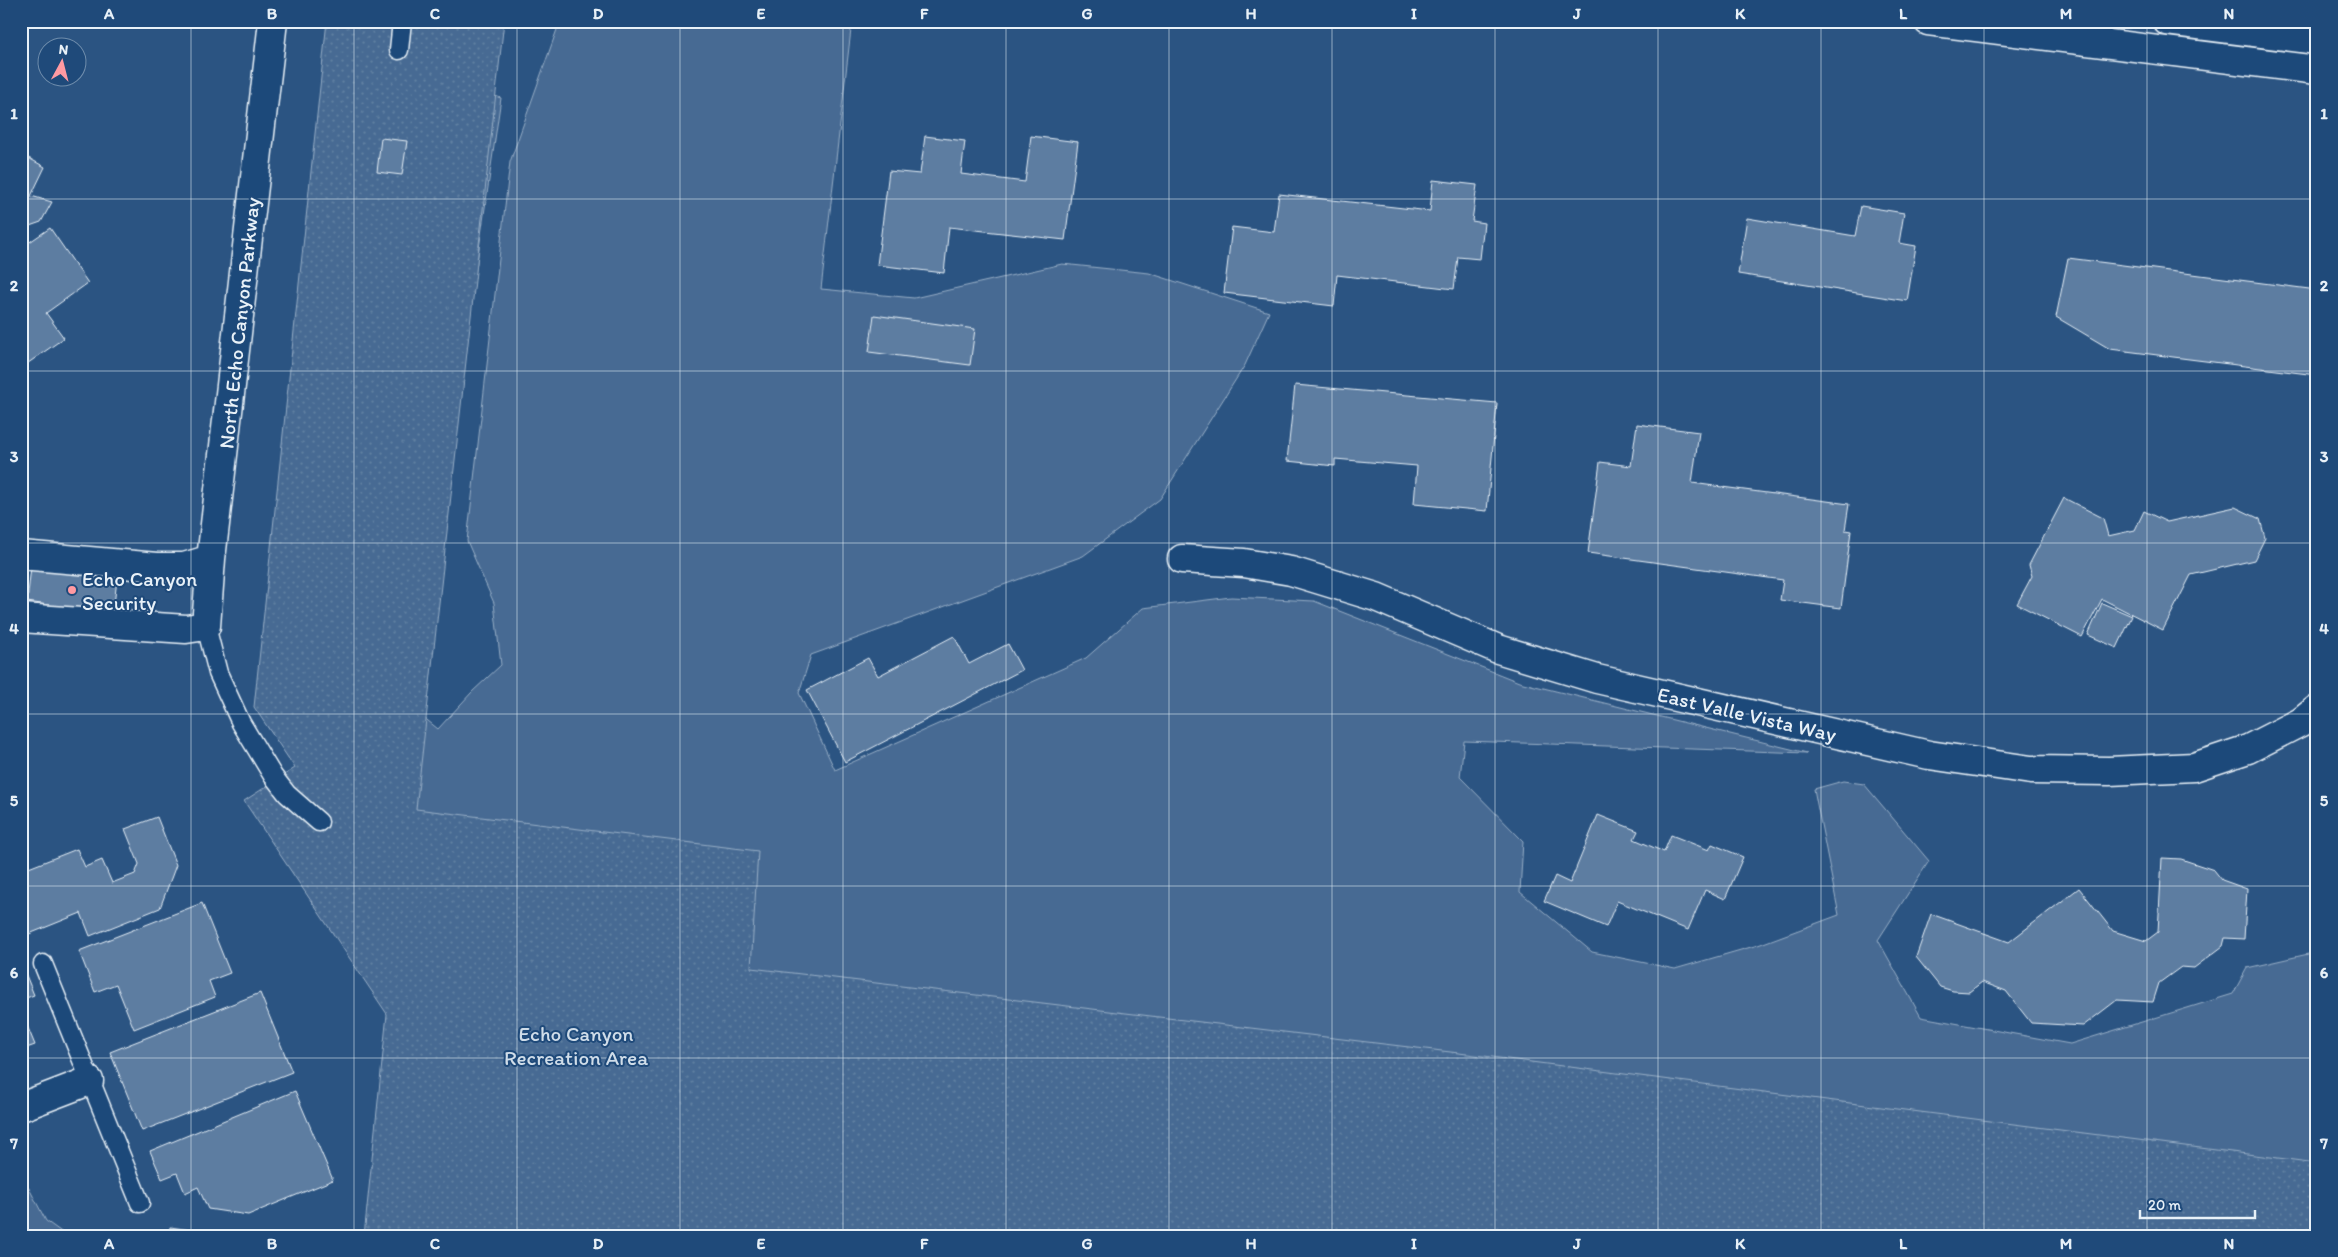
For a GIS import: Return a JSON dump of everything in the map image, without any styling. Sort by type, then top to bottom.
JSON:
[{"type":"street","name":"North Echo Canyon Parkway","points":[[206,626],[211,559],[273,21]]},
{"type":"street","points":[[1928,21],[1972,24],[2317,70]]},
{"type":"street","points":[[2167,21],[2317,40]]},
{"type":"street","points":[[21,554],[157,567],[184,567],[211,559]]},
{"type":"street","name":"East Valle Vista Way","points":[[1182,560],[1244,563],[1291,571],[1376,597],[1498,650],[1598,679],[1929,756],[2031,770],[2194,767],[2248,748],[2301,722],[2317,709]]},
{"type":"street","points":[[21,618],[186,629],[206,626]]},
{"type":"street","points":[[21,1107],[89,1081]]},
{"type":"lane","points":[[399,50],[402,21]]},
{"type":"lane","points":[[206,626],[218,673],[241,723],[273,776],[287,794],[319,822]]},
{"type":"lane","points":[[43,964],[140,1203]]},
{"type":"green space","name":"Echo Canyon Recreation Area","points":[[327,21],[504,21],[416,809],[758,851],[751,968],[1492,1057],[2317,1163],[2317,1236],[364,1236],[387,1014],[244,801],[295,768],[254,707]]},
{"type":"green space","points":[[560,21],[852,21],[821,289],[914,298],[1062,264],[1149,273],[1269,312],[1245,365],[1160,499],[1083,556],[811,655],[799,693],[835,770],[1086,658],[1143,608],[1231,597],[1314,601],[1519,682],[1807,753],[1464,741],[1460,777],[1523,841],[1520,892],[1592,952],[1675,969],[1758,945],[1839,915],[1814,789],[1843,781],[1864,784],[1929,861],[1878,940],[1921,1017],[2070,1044],[2233,994],[2247,968],[2317,952],[2317,1236],[735,1236],[369,819],[480,91],[501,98],[412,708],[438,729],[472,692],[501,665],[494,603],[467,541],[510,162]]},
{"type":"green space","points":[[21,1173],[46,1221],[67,1236],[21,1236]]},
{"type":"building","points":[[925,136],[965,141],[961,174],[1025,182],[1031,136],[1078,142],[1065,240],[949,227],[944,273],[877,265],[889,171],[920,174]]},
{"type":"building","points":[[381,138],[407,141],[402,175],[377,172]]},
{"type":"building","points":[[21,154],[45,167],[31,196],[52,202],[41,222],[21,229]]},
{"type":"building","points":[[1433,180],[1477,185],[1472,221],[1484,223],[1480,259],[1458,257],[1454,289],[1337,275],[1334,306],[1224,293],[1232,227],[1274,232],[1279,194],[1430,211]]},
{"type":"building","points":[[1861,206],[1904,213],[1899,243],[1916,246],[1907,301],[1738,274],[1747,218],[1855,236]]},
{"type":"building","points":[[50,228],[88,283],[46,313],[64,338],[21,368],[21,248]]},
{"type":"building","points":[[2068,258],[2317,290],[2316,375],[2110,349],[2056,317]]},
{"type":"building","points":[[874,315],[975,329],[970,365],[869,352]]},
{"type":"building","points":[[1295,385],[1497,403],[1487,511],[1414,504],[1417,466],[1335,459],[1335,466],[1287,461]]},
{"type":"building","points":[[1637,424],[1699,432],[1692,483],[1849,504],[1845,530],[1851,531],[1841,608],[1780,600],[1783,580],[1588,553],[1600,462],[1631,466]]},
{"type":"building","points":[[2064,498],[2103,518],[2108,536],[2135,530],[2144,511],[2167,522],[2235,507],[2260,519],[2265,538],[2254,560],[2191,575],[2163,630],[2102,599],[2082,637],[2017,604],[2032,576],[2029,565]]},
{"type":"building","name":"Echo Canyon Security","points":[[31,567],[117,579],[113,614],[27,602]]},
{"type":"building","points":[[2102,603],[2132,616],[2117,648],[2088,635]]},
{"type":"building","points":[[954,636],[969,664],[1008,644],[1022,670],[845,762],[807,690],[868,658],[878,676]]},
{"type":"building","points":[[1598,815],[1638,831],[1634,839],[1664,852],[1671,835],[1709,850],[1712,844],[1743,857],[1725,899],[1705,890],[1688,930],[1617,901],[1606,927],[1544,901],[1555,876],[1570,883]]},
{"type":"building","points":[[157,817],[176,865],[160,908],[90,936],[81,913],[29,934],[21,915],[21,871],[77,849],[85,867],[102,860],[112,883],[135,874],[139,864],[125,829]]},
{"type":"building","points":[[2162,858],[2181,859],[2214,870],[2222,880],[2247,889],[2244,939],[2225,938],[2223,946],[2194,968],[2181,967],[2159,983],[2153,1002],[2117,1000],[2083,1026],[2031,1023],[2006,991],[1982,982],[1969,992],[1953,991],[1940,987],[1916,957],[1931,914],[2009,942],[2079,888],[2113,931],[2146,941],[2158,932]]},
{"type":"building","points":[[202,903],[230,973],[209,981],[215,997],[134,1029],[116,984],[95,992],[79,951]]},
{"type":"building","points":[[21,963],[34,995],[21,1000]]},
{"type":"building","points":[[260,993],[292,1072],[142,1131],[110,1052]]},
{"type":"building","points":[[21,1011],[35,1045],[21,1050]]},
{"type":"building","points":[[295,1091],[333,1180],[248,1215],[208,1209],[198,1187],[185,1193],[177,1173],[162,1179],[150,1151]]},
{"type":"building","points":[[170,1227],[234,1236],[169,1236]]},
{"type":"place","name":"Echo Canyon Security","points":[[72,590]]}]
